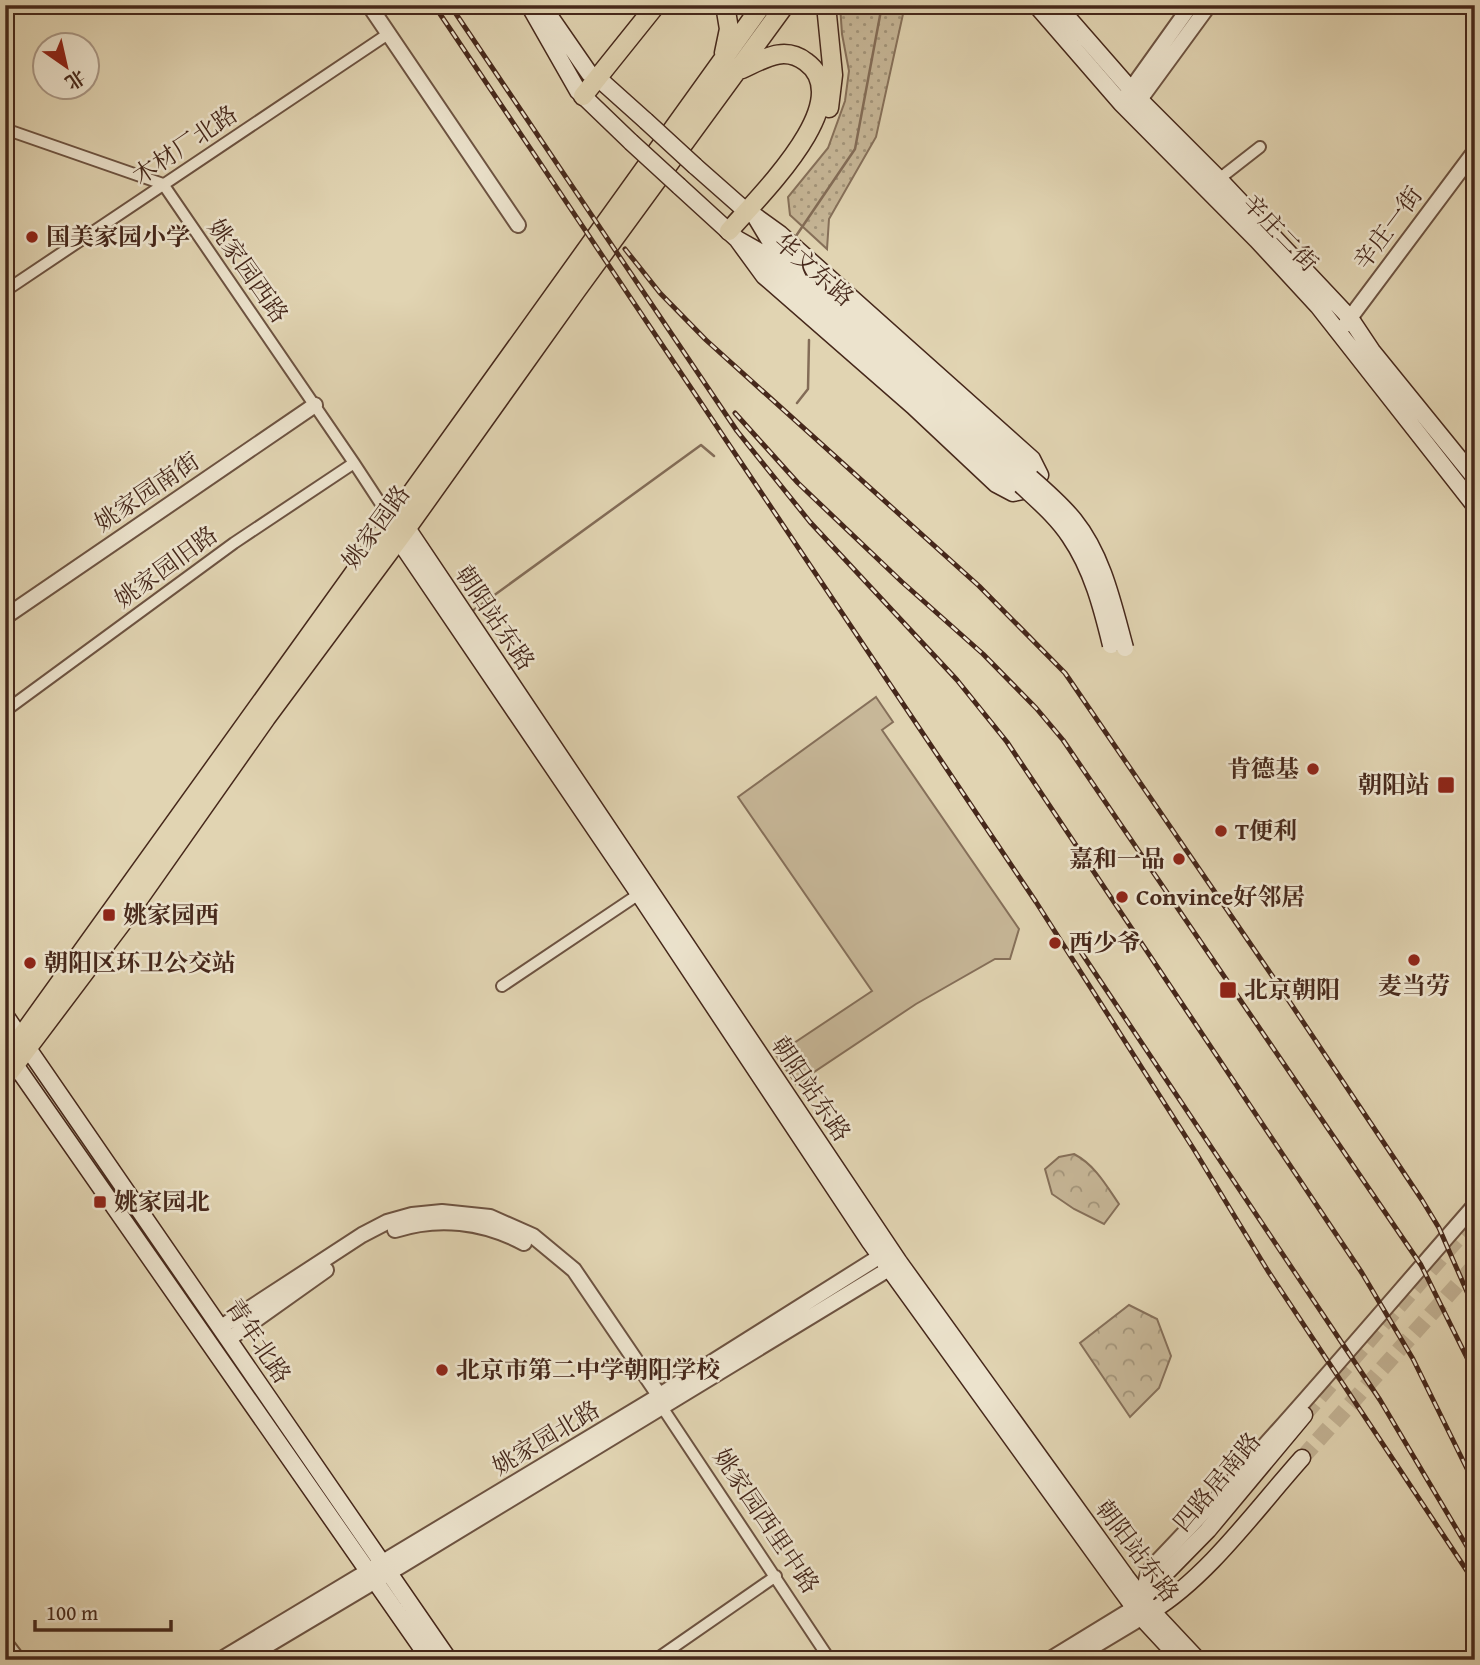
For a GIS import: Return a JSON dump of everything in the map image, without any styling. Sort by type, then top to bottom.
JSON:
[{"type":"main road","name":"华文东路","points":[[529,5],[580,93],[631,142],[733,235],[760,252],[1026,481]]},
{"type":"main road","name":"华文东路","points":[[542,5],[594,76],[750,213],[771,241],[1026,481]]},
{"type":"main road","points":[[594,76],[642,5]]},
{"type":"main road","points":[[580,93],[656,5]]},
{"type":"main road","points":[[722,62],[729,29],[725,5]]},
{"type":"main road","name":"姚家园路","points":[[8,1062],[121,924],[762,5]]},
{"type":"main road","name":"姚家园路","points":[[399,529],[739,71],[785,5]]},
{"type":"main road","points":[[750,213],[780,234],[1032,458],[1040,475],[1028,490],[1013,493],[996,484],[913,406],[764,276],[733,235],[750,213],[810,146],[827,116],[832,98],[833,75],[826,5]]},
{"type":"main road","name":"辛庄二街","points":[[1036,5],[1131,101],[1318,306],[1475,506]]},
{"type":"main road","name":"辛庄二街","points":[[1057,5],[1131,101],[1219,179],[1350,318],[1372,351],[1475,478]]},
{"type":"main road","points":[[739,71],[782,52],[797,55],[811,65],[820,81],[819,112],[810,130],[750,213]]},
{"type":"main road","points":[[1026,481],[1076,522],[1097,557],[1113,601],[1118,646]]},
{"type":"main road","name":"朝阳站东路","points":[[399,529],[890,1259],[1181,1660]]},
{"type":"main road","name":"青年北路","points":[[5,1015],[225,1333],[378,1572],[430,1660]]},
{"type":"main road","name":"青年北路","points":[[8,1062],[43,1105],[378,1572],[449,1660]]},
{"type":"main road","points":[[43,1105],[47,1095],[52,1092],[60,1094]]},
{"type":"main road","name":"四路居南路","points":[[1143,1609],[1155,1584],[1208,1530],[1304,1415]]},
{"type":"main road","name":"四路居南路","points":[[1143,1609],[1169,1601],[1219,1552],[1301,1458]]},
{"type":"main road","name":"朝阳站东路","points":[[1143,1609],[1198,1660]]},
{"type":"street","points":[[369,5],[519,225]]},
{"type":"street","points":[[1131,101],[1191,5]]},
{"type":"street","points":[[1131,101],[1209,5]]},
{"type":"street","name":"木材厂北路","points":[[5,291],[388,34]]},
{"type":"street","points":[[5,129],[163,184]]},
{"type":"street","points":[[1219,179],[1260,147]]},
{"type":"street","name":"辛庄一街","points":[[1340,334],[1475,151]]},
{"type":"street","name":"姚家园西路","points":[[163,184],[399,529]]},
{"type":"street","name":"姚家园南街","points":[[5,617],[315,405]]},
{"type":"street","name":"姚家园旧路","points":[[5,711],[234,543],[354,463]]},
{"type":"street","points":[[502,986],[644,891]]},
{"type":"street","points":[[1070,1660],[1129,1624],[1143,1609],[1149,1571],[1201,1517],[1475,1205]]},
{"type":"street","name":"姚家园西里中路","points":[[225,1333],[382,1234],[406,1226],[462,1222],[511,1236],[532,1247],[569,1277],[658,1401],[831,1660]]},
{"type":"street","name":"姚家园北路","points":[[243,1660],[378,1572],[890,1259]]},
{"type":"street","name":"姚家园北路","points":[[220,1660],[378,1572]]},
{"type":"street","points":[[655,1660],[776,1576]]},
{"type":"street","points":[[1049,1660],[1143,1609]]},
{"type":"street","points":[[5,1643],[18,1660]]},
{"type":"green space","points":[[840,5],[905,5],[876,137],[829,219],[827,249],[790,215],[788,197],[828,148],[845,101],[849,71]]},
{"type":"green space","points":[[876,697],[893,722],[882,730],[1019,929],[1010,959],[995,959],[916,1004],[796,1084],[776,1055],[872,991],[738,797]]},
{"type":"green space","points":[[1074,1154],[1094,1170],[1119,1204],[1104,1224],[1052,1194],[1045,1169],[1059,1157]]},
{"type":"green space","points":[[1129,1305],[1157,1319],[1171,1356],[1159,1388],[1130,1417],[1080,1343]]},
{"type":"waterway","points":[[796,236],[855,149],[882,5]]},
{"type":"waterway","points":[[797,403],[808,389],[809,340]]},
{"type":"waterway","points":[[471,612],[701,445],[714,456]]},
{"type":"tunnel","points":[[1304,1415],[1475,1219]]},
{"type":"tunnel","points":[[1302,1458],[1475,1265]]},
{"type":"railway","points":[[434,5],[1036,902],[1268,1271],[1475,1583]]},
{"type":"railway","points":[[450,5],[737,431],[810,522],[957,680],[1007,742],[1362,1273],[1413,1359],[1475,1485]]},
{"type":"railway","points":[[625,249],[660,293],[706,340],[979,586],[1065,673],[1422,1200],[1439,1228],[1475,1310]]},
{"type":"railway","points":[[735,413],[798,483],[902,582],[983,654],[1063,740],[1421,1265],[1475,1374]]},
{"type":"railway","points":[[1081,952],[1380,1400],[1475,1560]]},
{"type":"place","name":"国美家园小学","points":[[32,237]]},
{"type":"place","name":"肯德基","points":[[1313,769]]},
{"type":"place","name":"朝阳站","points":[[1446,785]]},
{"type":"place","name":"T便利","points":[[1221,831]]},
{"type":"place","name":"嘉和一品","points":[[1179,859]]},
{"type":"place","name":"Convince好邻居","points":[[1122,897]]},
{"type":"place","name":"姚家园西","points":[[109,915]]},
{"type":"place","name":"西少爷","points":[[1055,943]]},
{"type":"place","name":"麦当劳","points":[[1414,960]]},
{"type":"place","name":"朝阳区环卫公交站","points":[[30,963]]},
{"type":"place","name":"北京朝阳","points":[[1228,990]]},
{"type":"place","name":"姚家园北","points":[[100,1202]]},
{"type":"place","name":"北京市第二中学朝阳学校","points":[[442,1370]]}]
